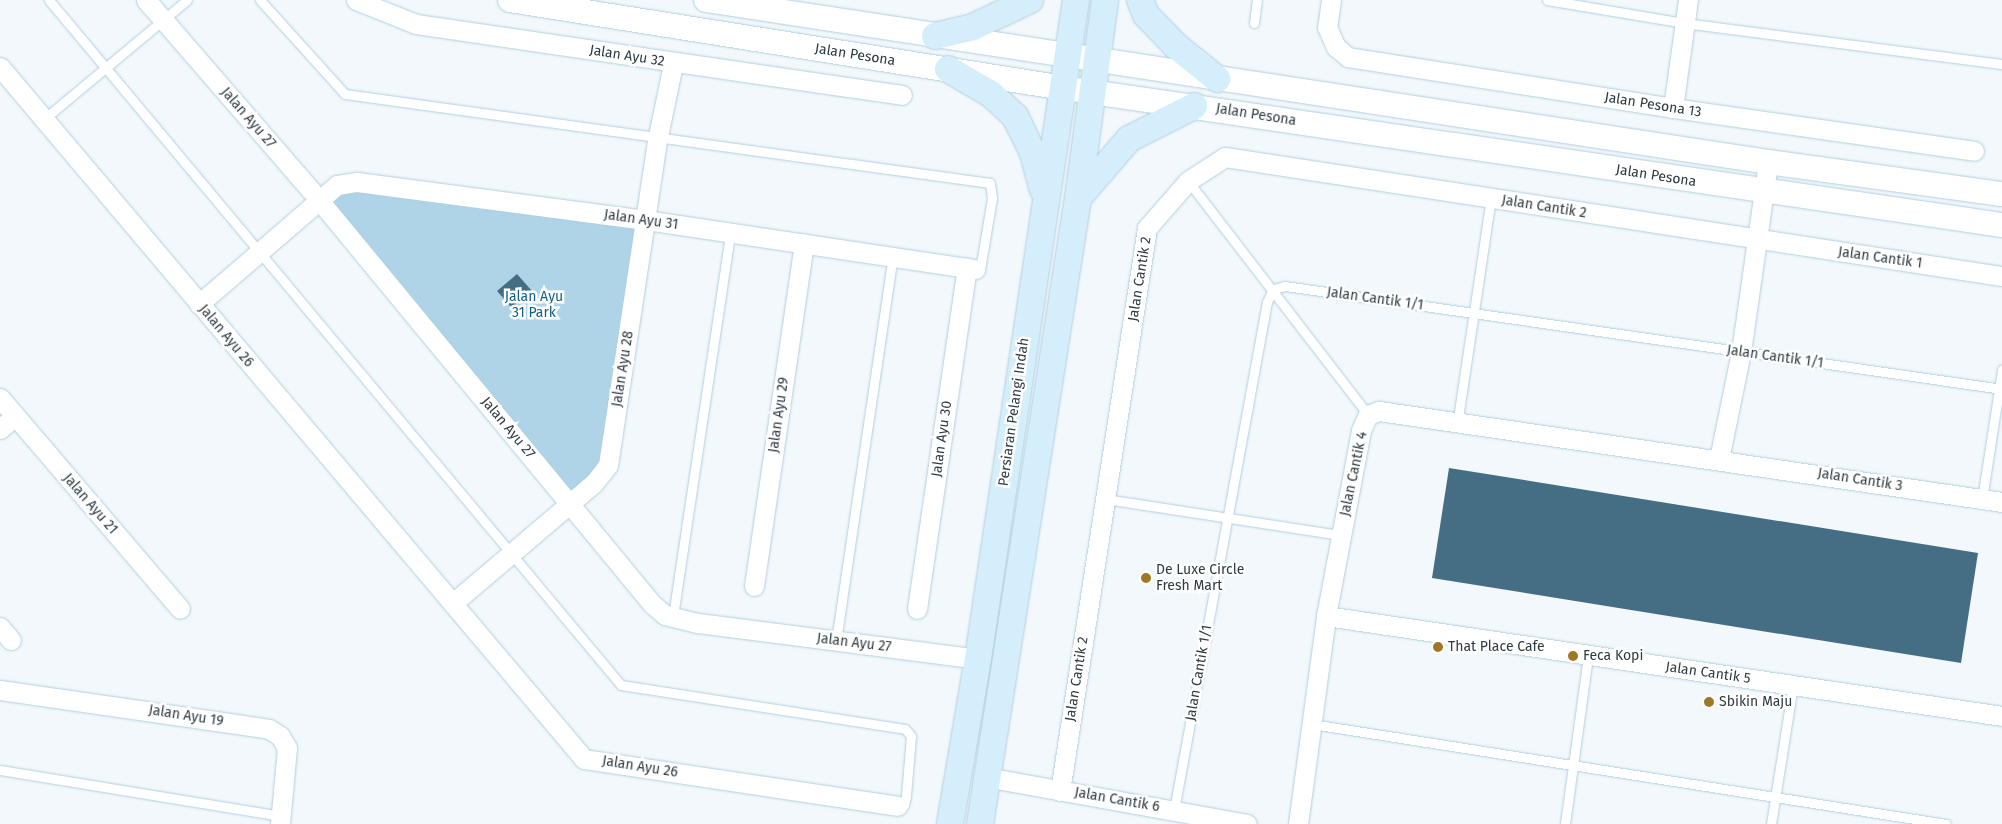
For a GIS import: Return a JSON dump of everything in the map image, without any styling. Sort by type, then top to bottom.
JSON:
[{"type":"main road","points":[[935,36],[974,27],[1030,0]]},
{"type":"main road","name":"Persiaran Pelangi Indah","points":[[950,824],[978,659],[1076,0]]},
{"type":"main road","name":"Persiaran Pelangi Indah","points":[[980,824],[1078,198],[1105,0]]},
{"type":"main road","points":[[1140,0],[1146,15],[1176,46],[1216,78]]},
{"type":"main road","points":[[948,69],[991,94],[1015,116],[1034,153],[1045,201]]},
{"type":"main road","points":[[1078,198],[1129,139],[1194,106]]},
{"type":"main road","points":[[955,791],[965,779],[973,775],[986,777]]},
{"type":"street","name":"Jalan Ayu 27","points":[[146,0],[319,200],[652,604],[665,615],[836,641],[978,659]]},
{"type":"street","name":"Jalan Ayu 32","points":[[356,0],[416,24],[673,64],[902,95]]},
{"type":"street","name":"Jalan Pesona","points":[[510,0],[1064,88],[1763,192],[2002,224]]},
{"type":"street","points":[[706,0],[1068,57],[1768,162],[2002,194]]},
{"type":"street","name":"Jalan Pesona 13","points":[[1331,0],[1327,27],[1336,47],[1348,57],[1673,108],[1974,151]]},
{"type":"street","points":[[1673,108],[1688,0]]},
{"type":"street","name":"Jalan Ayu 28","points":[[569,502],[594,483],[608,465],[658,136],[673,64]]},
{"type":"street","name":"Jalan Ayu 26","points":[[0,67],[584,758],[897,806]]},
{"type":"street","name":"Jalan Cantik 2","points":[[1060,790],[1147,228],[1188,181],[1225,157],[1759,240]]},
{"type":"street","points":[[1718,459],[1741,352],[1759,240],[1763,192],[1768,162]]},
{"type":"street","name":"Jalan Ayu 31","points":[[199,304],[337,185],[357,182],[646,220],[971,269]]},
{"type":"street","name":"Jalan Cantik 1","points":[[1759,240],[2002,276]]},
{"type":"street","name":"Jalan Ayu 29","points":[[754,586],[804,244]]},
{"type":"street","name":"Jalan Ayu 30","points":[[916,610],[971,269]]},
{"type":"street","name":"Jalan Ayu 21","points":[[0,398],[180,609]]},
{"type":"street","name":"Jalan Cantik 4","points":[[1298,824],[1326,616],[1361,430],[1368,415],[1379,411],[1457,425],[1718,459]]},
{"type":"street","points":[[0,429],[15,416]]},
{"type":"street","name":"Jalan Cantik 3","points":[[1718,459],[2002,502]]},
{"type":"street","points":[[453,603],[569,502]]},
{"type":"street","name":"Jalan Cantik 5","points":[[1326,616],[2002,716]]},
{"type":"street","name":"Jalan Ayu 19","points":[[0,690],[269,729],[280,736],[287,748],[281,820]]},
{"type":"street","name":"Jalan Cantik 6","points":[[986,777],[1247,824]]},
{"type":"lane","points":[[49,0],[621,685],[905,729],[911,736],[906,796],[904,805],[897,806]]},
{"type":"lane","points":[[44,119],[187,0]]},
{"type":"lane","points":[[260,0],[345,94],[990,183],[992,198],[982,264],[980,268],[971,269]]},
{"type":"lane","points":[[1254,23],[1257,0]]},
{"type":"lane","points":[[1547,0],[1685,23],[2002,64]]},
{"type":"lane","points":[[1188,181],[1368,415]]},
{"type":"lane","points":[[1457,425],[1491,198]]},
{"type":"lane","points":[[673,616],[730,233]]},
{"type":"lane","points":[[836,641],[893,257]]},
{"type":"lane","name":"Jalan Cantik 1/1","points":[[1174,810],[1267,302],[1272,289],[1285,286],[2001,389]]},
{"type":"lane","points":[[1982,499],[2001,389],[2002,370]]},
{"type":"lane","points":[[1105,498],[1341,535]]},
{"type":"lane","points":[[1565,824],[1588,655]]},
{"type":"lane","points":[[1771,824],[1793,685]]},
{"type":"lane","points":[[1312,724],[1946,824]]},
{"type":"lane","points":[[0,770],[281,820]]},
{"type":"green space","name":"Jalan Ayu 31 Park","points":[[357,189],[639,226],[603,459],[590,477],[570,493],[328,200],[338,191]]},
{"type":"building","points":[[517,274],[532,291],[512,308],[497,291]]},
{"type":"building","points":[[1449,468],[1978,553],[1961,663],[1432,578]]},
{"type":"place","name":"De Luxe Circle Fresh Mart","points":[[1146,578]]},
{"type":"place","name":"That Place Cafe","points":[[1438,647]]},
{"type":"place","name":"Feca Kopi","points":[[1573,656]]},
{"type":"place","name":"Sbikin Maju","points":[[1709,702]]}]
